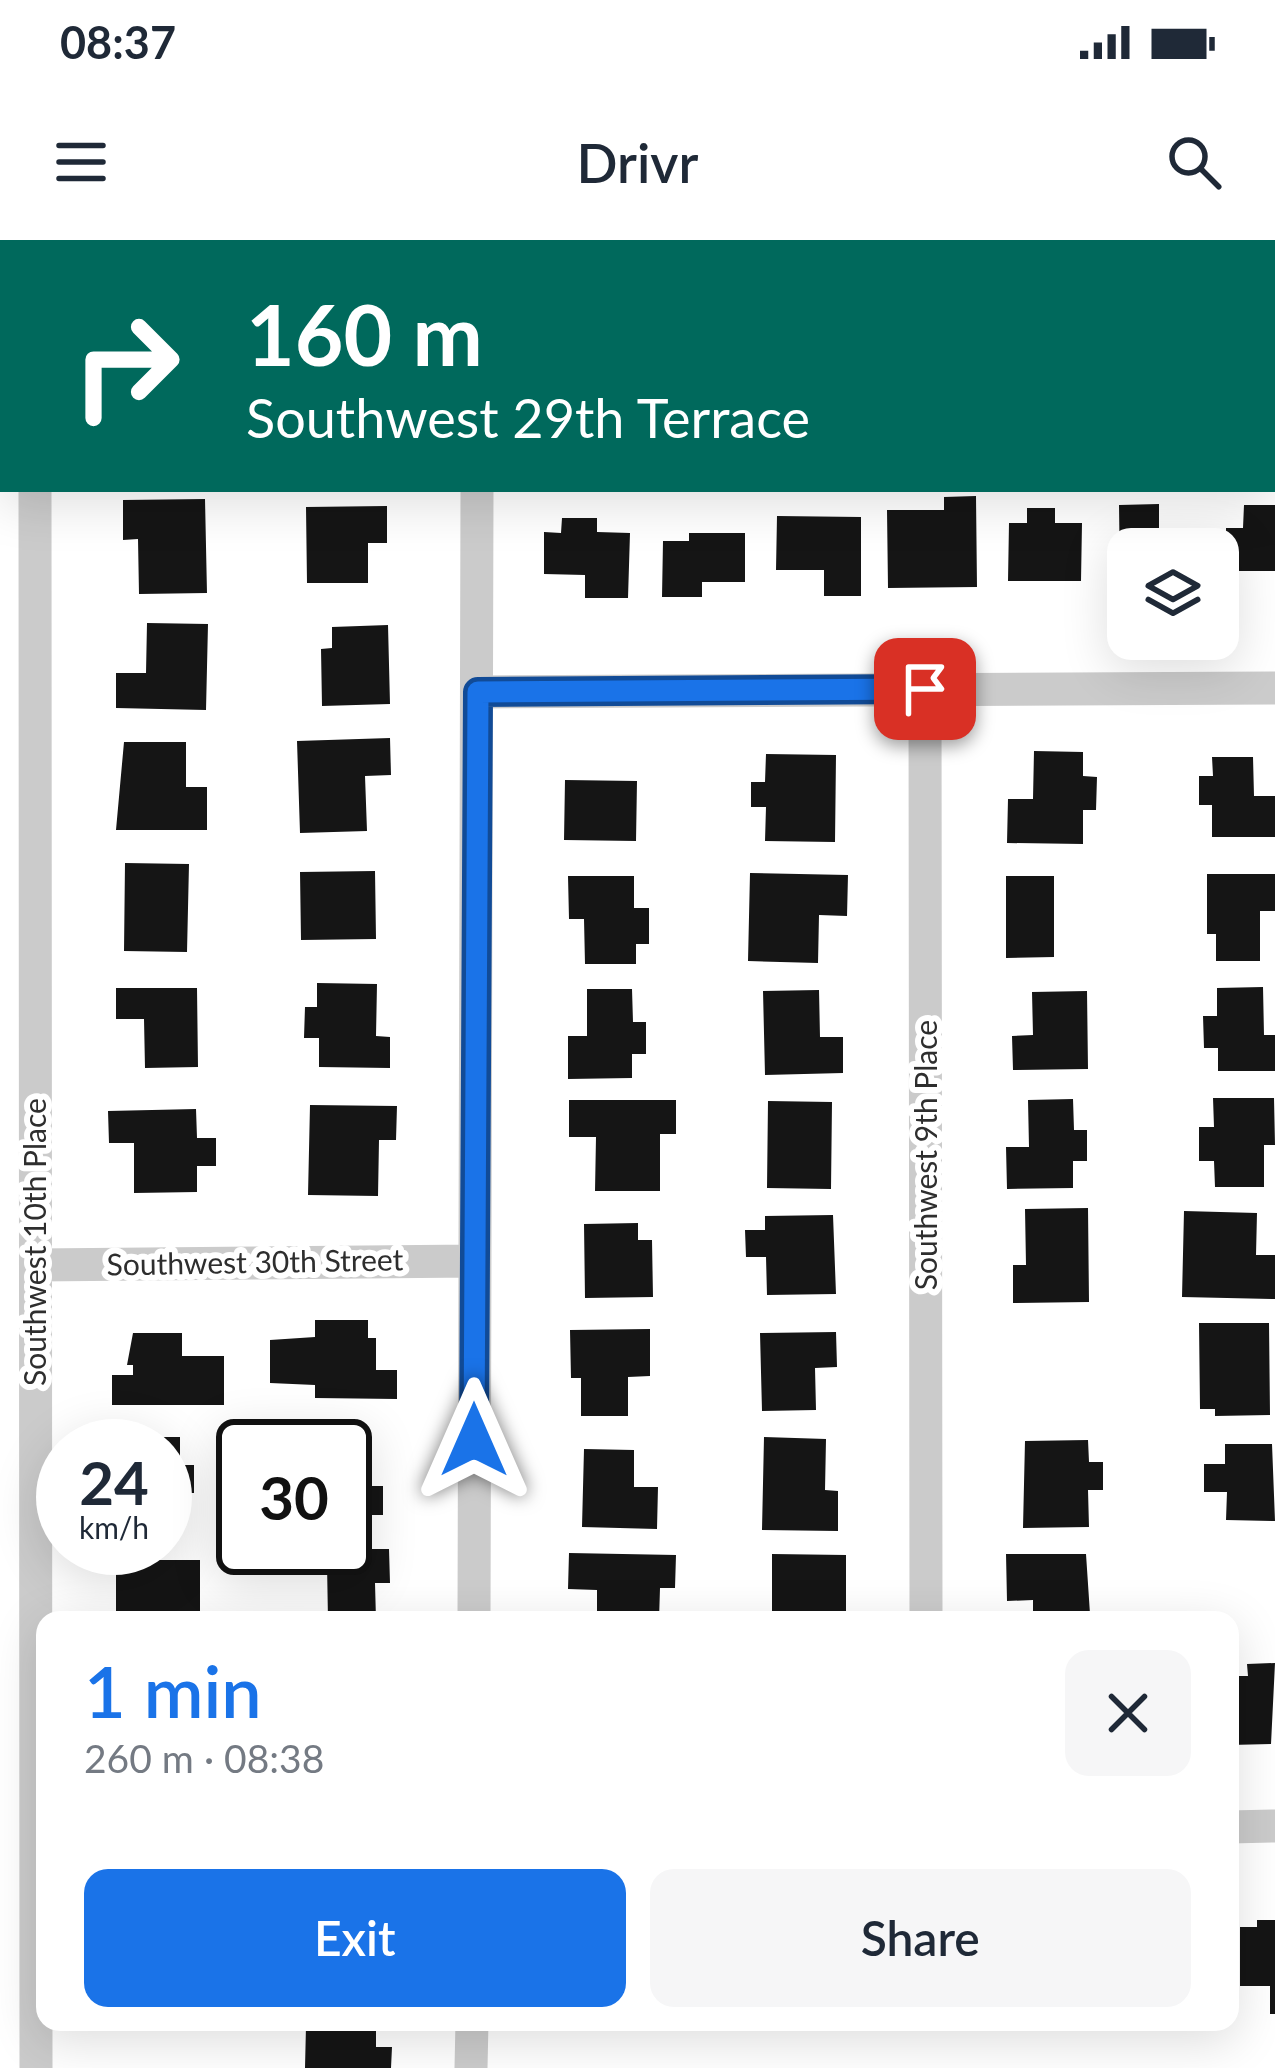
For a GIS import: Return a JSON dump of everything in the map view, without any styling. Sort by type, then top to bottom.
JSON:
[{"type":"street","name":"Southwest 10th Place","points":[[35,492],[36,2068]]},
{"type":"street","points":[[474,1611],[477,492]]},
{"type":"street","points":[[478,692],[1275,688]]},
{"type":"street","name":"Southwest 9th Place","points":[[925,689],[926,1611]]},
{"type":"street","name":"Southwest 30th Street","points":[[36,1265],[474,1261]]},
{"type":"street","points":[[1239,1827],[1275,1826]]},
{"type":"street","points":[[471,2068],[472,2031]]},
{"type":"building","points":[[976,496],[977,587],[888,588],[887,510],[944,510],[944,497]]},
{"type":"building","points":[[205,499],[207,593],[139,594],[138,539],[123,540],[123,500]]},
{"type":"building","points":[[1159,504],[1159,528],[1119,528],[1119,505]]},
{"type":"building","points":[[1244,505],[1275,505],[1275,571],[1239,571],[1239,528],[1243,528]]},
{"type":"building","points":[[387,506],[387,543],[368,543],[368,583],[307,583],[306,507]]},
{"type":"building","points":[[1027,508],[1055,508],[1055,523],[1082,523],[1081,581],[1008,581],[1009,523],[1027,523]]},
{"type":"building","points":[[777,516],[861,517],[861,596],[824,596],[824,570],[776,570]]},
{"type":"building","points":[[562,518],[597,518],[597,532],[630,533],[628,598],[585,598],[585,575],[544,574],[544,532],[561,533]]},
{"type":"building","points":[[689,533],[745,533],[745,582],[702,582],[702,597],[662,597],[663,541],[689,541]]},
{"type":"building","points":[[147,623],[208,624],[206,710],[116,708],[116,673],[146,673]]},
{"type":"building","points":[[388,625],[390,704],[322,706],[321,649],[332,648],[332,627]]},
{"type":"building","points":[[390,738],[391,775],[365,776],[367,831],[300,833],[297,741]]},
{"type":"building","points":[[124,742],[186,742],[186,787],[207,787],[207,830],[116,830]]},
{"type":"building","points":[[1034,751],[1083,752],[1083,776],[1097,777],[1096,810],[1083,810],[1083,844],[1007,843],[1008,799],[1033,799]]},
{"type":"building","points":[[766,754],[836,755],[835,842],[765,841],[766,807],[751,807],[751,782],[765,782]]},
{"type":"building","points":[[1212,757],[1253,757],[1254,796],[1275,796],[1275,837],[1212,837],[1212,805],[1199,805],[1199,776],[1213,776]]},
{"type":"building","points":[[565,780],[637,781],[636,841],[564,840]]},
{"type":"building","points":[[125,863],[189,864],[187,952],[124,951]]},
{"type":"building","points":[[375,871],[376,939],[301,940],[300,872]]},
{"type":"building","points":[[750,873],[848,875],[847,916],[819,915],[818,963],[748,961]]},
{"type":"building","points":[[1207,874],[1275,874],[1275,911],[1260,911],[1260,961],[1216,961],[1216,934],[1207,934]]},
{"type":"building","points":[[568,876],[634,876],[634,908],[649,908],[649,944],[636,944],[636,964],[585,964],[584,919],[569,919]]},
{"type":"building","points":[[1006,876],[1054,876],[1054,957],[1006,958]]},
{"type":"building","points":[[317,983],[377,984],[376,1036],[390,1037],[390,1068],[319,1067],[319,1038],[304,1038],[305,1007],[317,1007]]},
{"type":"building","points":[[1263,987],[1264,1035],[1275,1035],[1275,1071],[1218,1071],[1218,1048],[1204,1048],[1203,1016],[1217,1016],[1217,988]]},
{"type":"building","points":[[116,988],[197,988],[198,1067],[145,1068],[144,1019],[116,1019]]},
{"type":"building","points":[[587,989],[632,989],[633,1022],[646,1022],[646,1054],[632,1054],[632,1078],[568,1079],[568,1036],[587,1036]]},
{"type":"building","points":[[819,990],[820,1037],[843,1037],[843,1073],[765,1075],[763,991]]},
{"type":"building","points":[[1087,991],[1088,1069],[1013,1070],[1012,1036],[1033,1035],[1032,992]]},
{"type":"building","points":[[1213,1098],[1274,1098],[1275,1145],[1264,1145],[1264,1187],[1215,1187],[1214,1161],[1199,1161],[1199,1127],[1214,1127]]},
{"type":"building","points":[[1073,1099],[1074,1130],[1087,1130],[1087,1161],[1073,1161],[1073,1188],[1007,1189],[1006,1147],[1029,1147],[1028,1100]]},
{"type":"building","points":[[569,1100],[676,1100],[676,1134],[660,1134],[660,1191],[595,1191],[596,1137],[569,1137]]},
{"type":"building","points":[[768,1101],[832,1102],[831,1189],[767,1188]]},
{"type":"building","points":[[310,1105],[397,1106],[396,1140],[379,1140],[378,1196],[308,1195]]},
{"type":"building","points":[[196,1109],[197,1138],[216,1138],[216,1166],[197,1166],[197,1192],[134,1193],[134,1143],[109,1143],[108,1111]]},
{"type":"building","points":[[1088,1208],[1089,1302],[1013,1303],[1013,1265],[1026,1265],[1025,1209]]},
{"type":"building","points":[[1184,1211],[1257,1213],[1256,1255],[1275,1255],[1275,1299],[1182,1297]]},
{"type":"building","points":[[833,1215],[836,1294],[767,1295],[766,1257],[746,1257],[745,1230],[765,1230],[765,1216]]},
{"type":"building","points":[[638,1223],[638,1240],[652,1240],[653,1297],[585,1298],[584,1224]]},
{"type":"building","points":[[315,1320],[368,1320],[368,1338],[376,1338],[376,1370],[397,1370],[397,1399],[315,1398],[315,1385],[270,1383],[270,1340],[315,1337]]},
{"type":"building","points":[[1199,1323],[1269,1323],[1270,1415],[1215,1416],[1215,1409],[1200,1409]]},
{"type":"building","points":[[650,1329],[650,1376],[628,1377],[628,1416],[581,1416],[581,1378],[571,1378],[570,1330]]},
{"type":"building","points":[[836,1332],[837,1367],[815,1368],[816,1410],[762,1411],[760,1333]]},
{"type":"building","points":[[133,1333],[182,1333],[182,1356],[224,1356],[224,1405],[112,1405],[112,1375],[133,1375],[133,1365],[127,1365]]},
{"type":"building","points":[[764,1437],[826,1439],[825,1490],[838,1491],[838,1531],[762,1530]]},
{"type":"building","points":[[1088,1440],[1089,1462],[1103,1462],[1103,1490],[1088,1490],[1089,1527],[1023,1528],[1025,1441]]},
{"type":"building","points":[[1225,1444],[1272,1444],[1275,1521],[1226,1520],[1227,1492],[1204,1492],[1204,1464],[1225,1464]]},
{"type":"building","points":[[584,1449],[634,1450],[634,1487],[658,1487],[657,1529],[582,1527]]},
{"type":"building","points":[[372,1486],[383,1486],[383,1515],[372,1515]]},
{"type":"building","points":[[372,1549],[389,1549],[390,1583],[375,1583],[376,1611],[328,1611],[327,1575],[372,1575]]},
{"type":"building","points":[[569,1553],[676,1555],[675,1588],[660,1588],[659,1611],[597,1611],[597,1590],[568,1589]]},
{"type":"building","points":[[772,1554],[846,1555],[846,1611],[772,1611]]},
{"type":"building","points":[[1006,1554],[1086,1554],[1090,1611],[1033,1611],[1033,1600],[1007,1601]]},
{"type":"building","points":[[192,1560],[200,1560],[200,1611],[116,1611],[116,1575],[192,1575]]},
{"type":"building","points":[[1275,1663],[1271,1744],[1239,1745],[1239,1676],[1248,1676],[1247,1664]]},
{"type":"building","points":[[1257,1920],[1275,1920],[1275,2014],[1270,2014],[1270,1986],[1240,1986],[1240,1927],[1257,1927]]},
{"type":"building","points":[[306,2031],[376,2031],[376,2047],[392,2047],[391,2068],[305,2068]]},
{"type":"route","points":[[474,1440],[473,950],[478,692],[925,689]]}]
